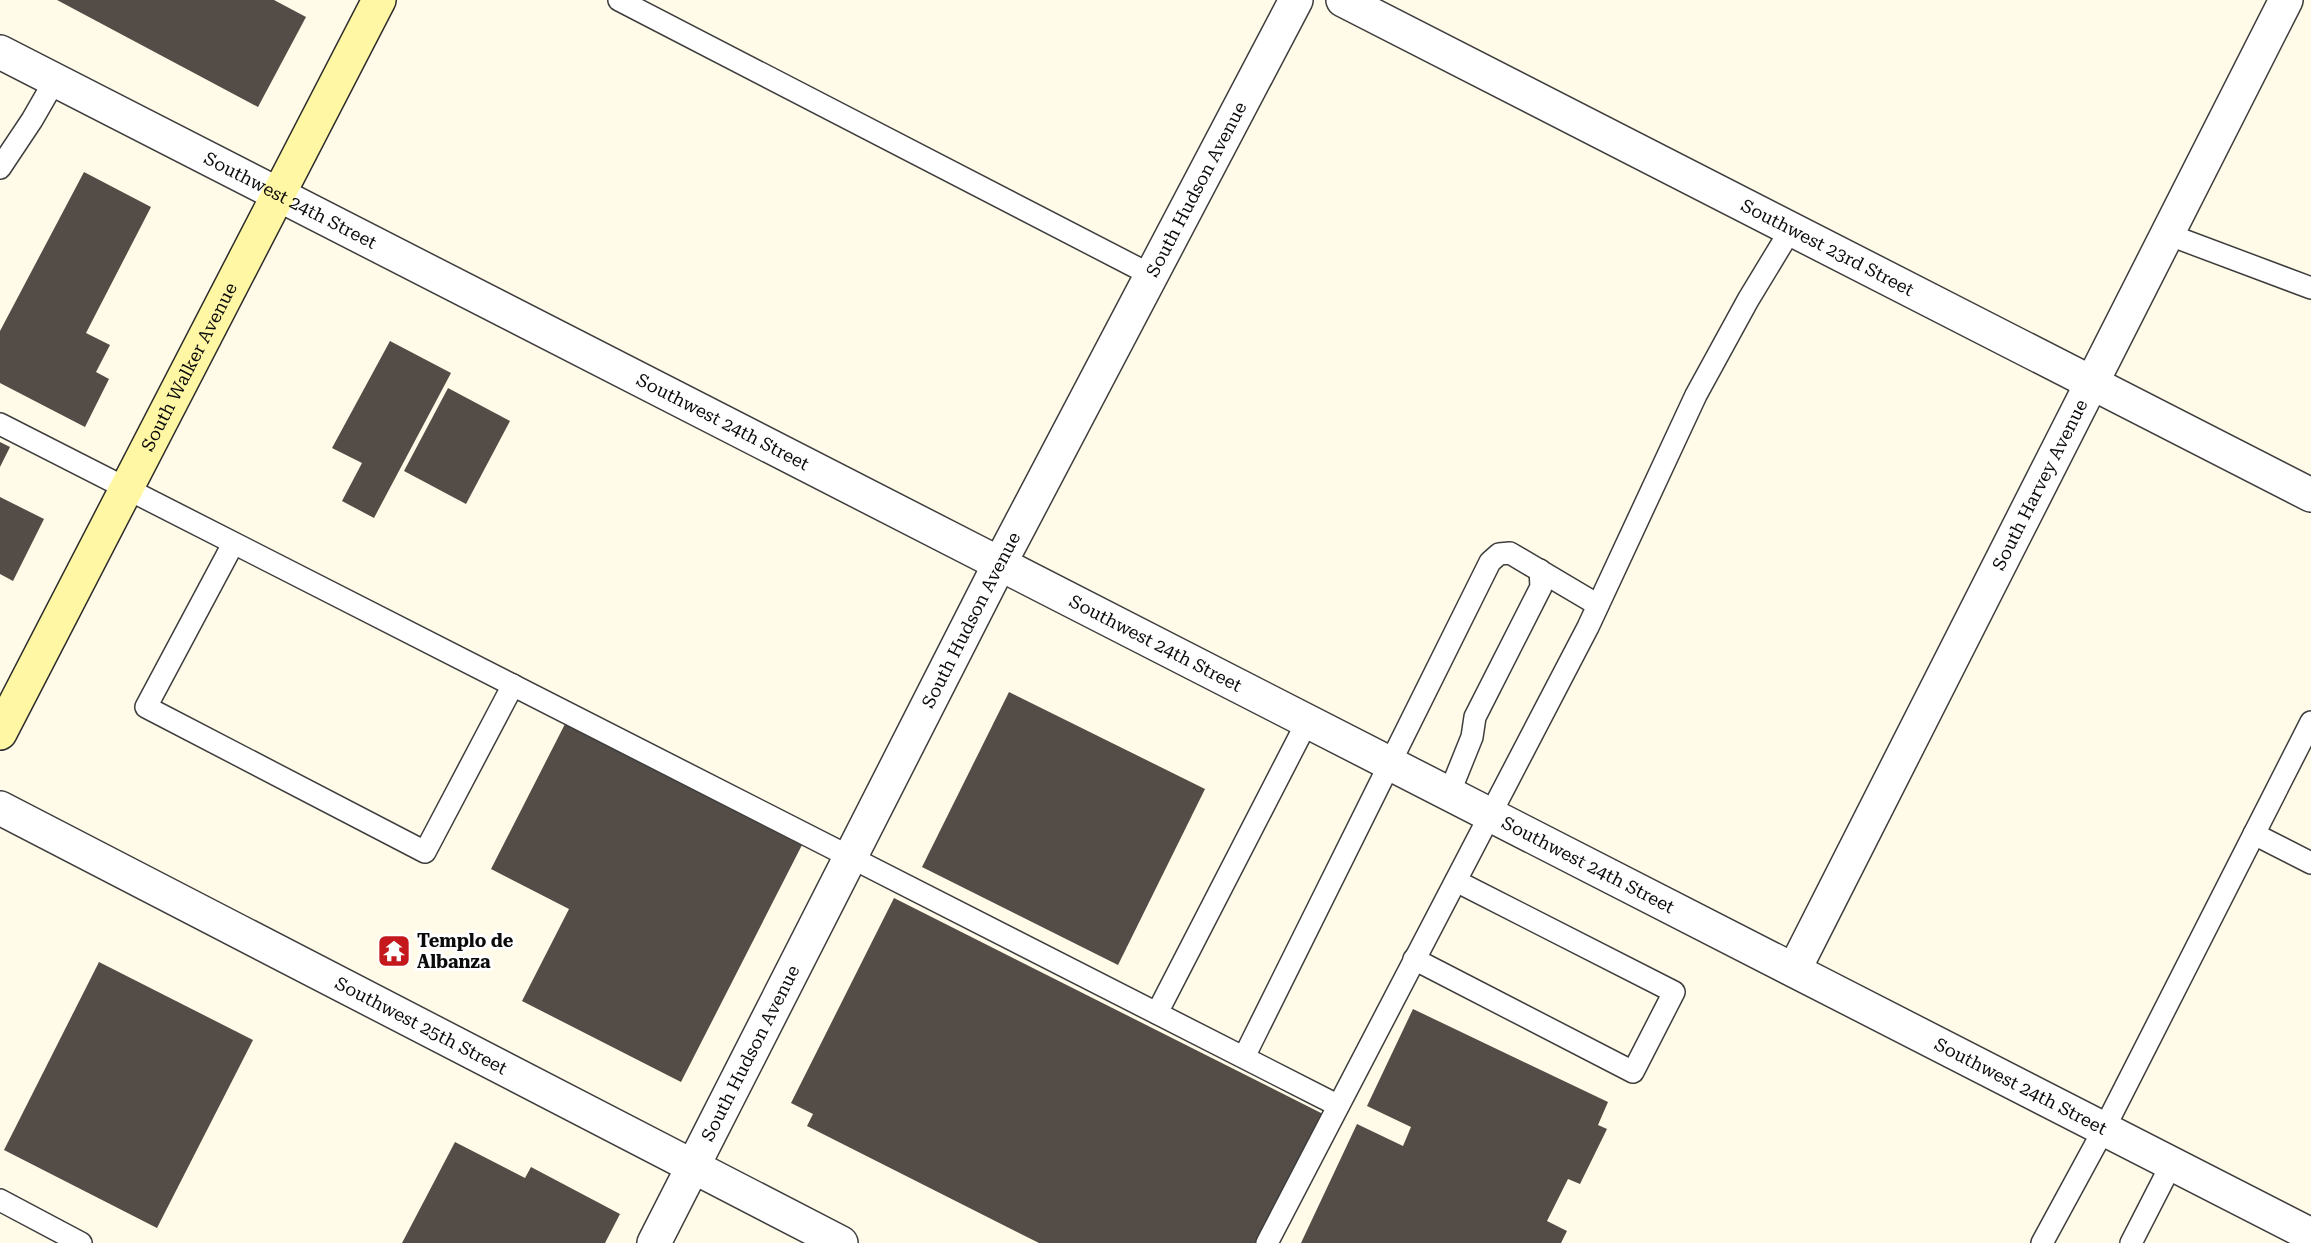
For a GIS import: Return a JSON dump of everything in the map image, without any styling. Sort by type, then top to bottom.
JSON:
[{"type":"main road","name":"South Walker Avenue","points":[[0,733],[128,490],[379,0]]},
{"type":"street","name":"South Hudson Avenue","points":[[654,1243],[999,565],[1296,0]]},
{"type":"street","name":"Southwest 23rd Street","points":[[1343,0],[2311,495]]},
{"type":"street","name":"South Harvey Avenue","points":[[1794,970],[2286,0]]},
{"type":"street","name":"Southwest 24th Street","points":[[0,52],[999,565],[2311,1234]]},
{"type":"street","name":"Southwest 25th Street","points":[[0,808],[842,1243]]},
{"type":"lane","points":[[619,0],[1151,275]]},
{"type":"lane","points":[[0,168],[55,80]]},
{"type":"lane","points":[[1267,1243],[1598,605],[1696,395],[1748,300],[1791,229]]},
{"type":"lane","points":[[2167,234],[2311,288]]},
{"type":"lane","points":[[0,424],[1337,1105]]},
{"type":"lane","points":[[233,544],[146,707],[425,852],[513,685]]},
{"type":"lane","points":[[1244,1057],[1490,562],[1499,554],[1510,552],[1598,605]]},
{"type":"lane","points":[[1449,794],[1472,737],[1475,717],[1541,587],[1539,570]]},
{"type":"lane","points":[[1157,1013],[1307,722]]},
{"type":"lane","points":[[2042,1243],[2104,1129],[2311,722]]},
{"type":"lane","points":[[2254,834],[2311,863]]},
{"type":"lane","points":[[1414,958],[1633,1072],[1674,992],[1456,881]]},
{"type":"lane","points":[[2138,1240],[2172,1163]]},
{"type":"lane","points":[[0,1200],[81,1243]]},
{"type":"building","points":[[57,0],[274,0],[306,17],[258,107]]},
{"type":"building","points":[[84,172],[151,207],[86,333],[110,345],[96,372],[109,379],[85,427],[0,383],[0,331]]},
{"type":"building","points":[[390,341],[451,373],[374,518],[342,501],[362,463],[332,448]]},
{"type":"building","points":[[448,388],[510,421],[466,504],[404,471]]},
{"type":"building","points":[[0,442],[10,447],[0,467]]},
{"type":"building","points":[[0,497],[44,519],[13,581],[0,574]]},
{"type":"building","points":[[1009,692],[1205,789],[1118,965],[922,867]]},
{"type":"building","points":[[565,724],[802,845],[681,1082],[522,1001],[569,909],[491,869]]},
{"type":"building","points":[[894,898],[1327,1116],[1263,1243],[1039,1243],[807,1126],[813,1114],[791,1103]]},
{"type":"building","points":[[99,962],[253,1040],[157,1228],[4,1150]]},
{"type":"building","points":[[1413,1009],[1608,1102],[1598,1125],[1607,1129],[1580,1184],[1568,1179],[1547,1221],[1567,1231],[1561,1243],[1301,1243],[1357,1124],[1403,1146],[1411,1127],[1367,1106]]},
{"type":"building","points":[[455,1142],[525,1178],[531,1167],[620,1214],[605,1243],[402,1243]]},
{"type":"place","name":"Templo de Albanza","points":[[394,951]]}]
